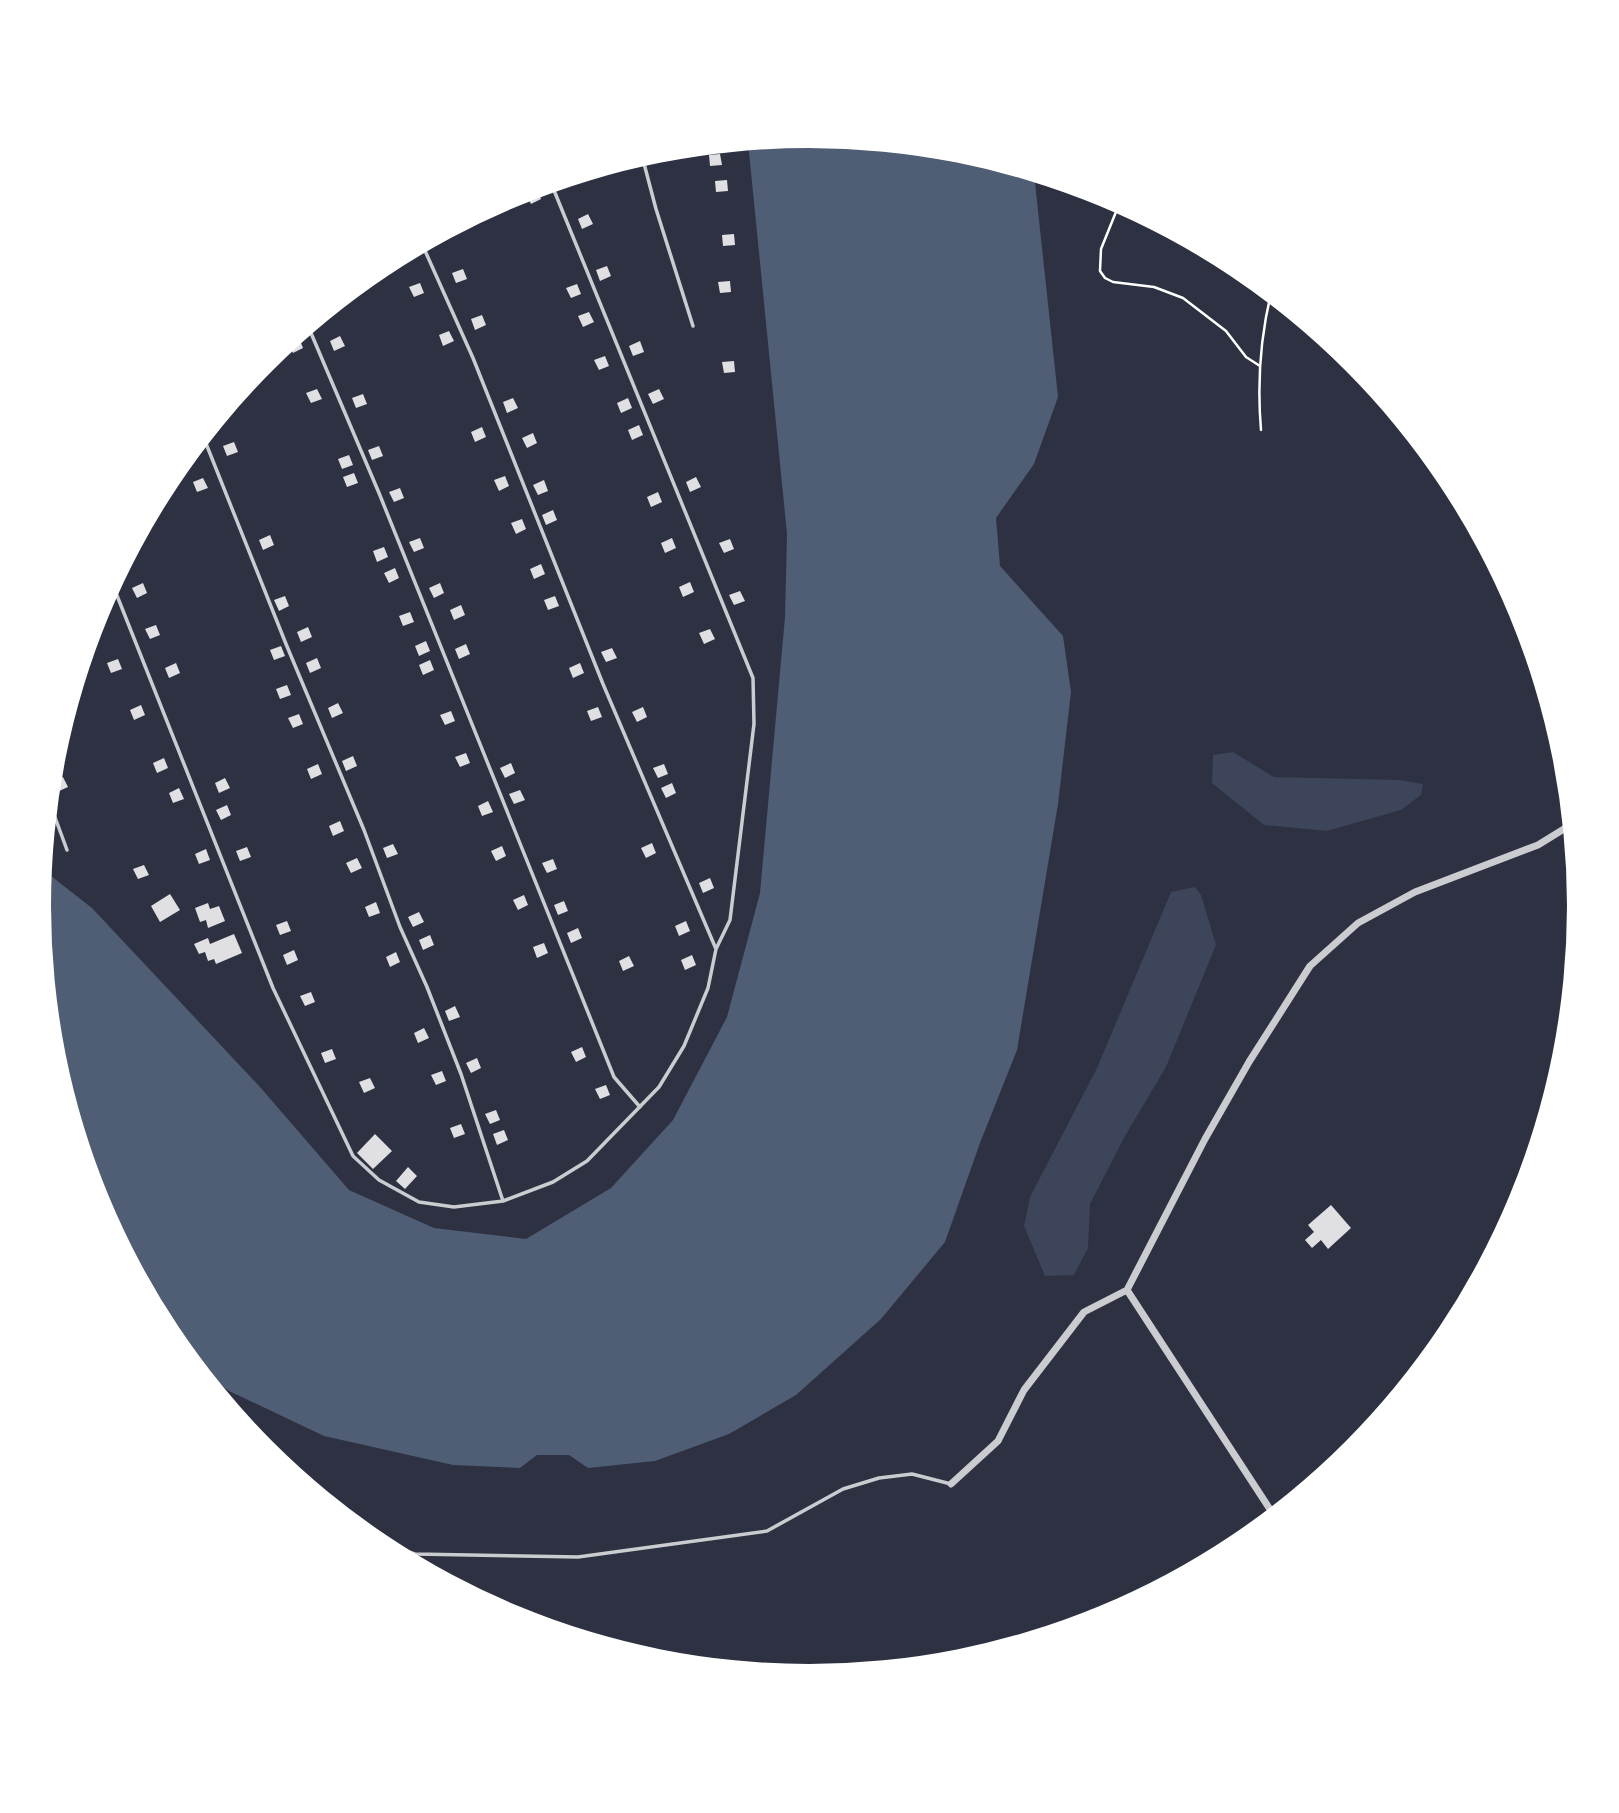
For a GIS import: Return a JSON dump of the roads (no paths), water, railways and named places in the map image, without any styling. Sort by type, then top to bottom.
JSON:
[{"type":"street","points":[[951,1484],[998,1441],[1024,1390],[1084,1312],[1127,1290],[1205,1139],[1249,1062],[1310,966],[1358,923],[1415,892],[1538,845],[1564,829]]},
{"type":"street","points":[[1127,1290],[1270,1509]]},
{"type":"lane","points":[[645,166],[693,326]]},
{"type":"lane","points":[[118,596],[273,988],[353,1156],[379,1180],[419,1202],[454,1207],[503,1202],[552,1182],[587,1161],[659,1087],[684,1046],[708,988],[716,949],[730,920],[754,723],[753,678],[555,192]]},
{"type":"lane","points":[[425,252],[472,358],[603,684],[716,949]]},
{"type":"lane","points":[[311,334],[399,542],[614,1077],[640,1107]]},
{"type":"lane","points":[[207,446],[364,830],[400,927],[427,986],[461,1074],[503,1202]]},
{"type":"lane","points":[[56,819],[67,850]]},
{"type":"lane","points":[[414,1554],[578,1557],[767,1531],[843,1489],[879,1478],[912,1474],[951,1484]]}]
